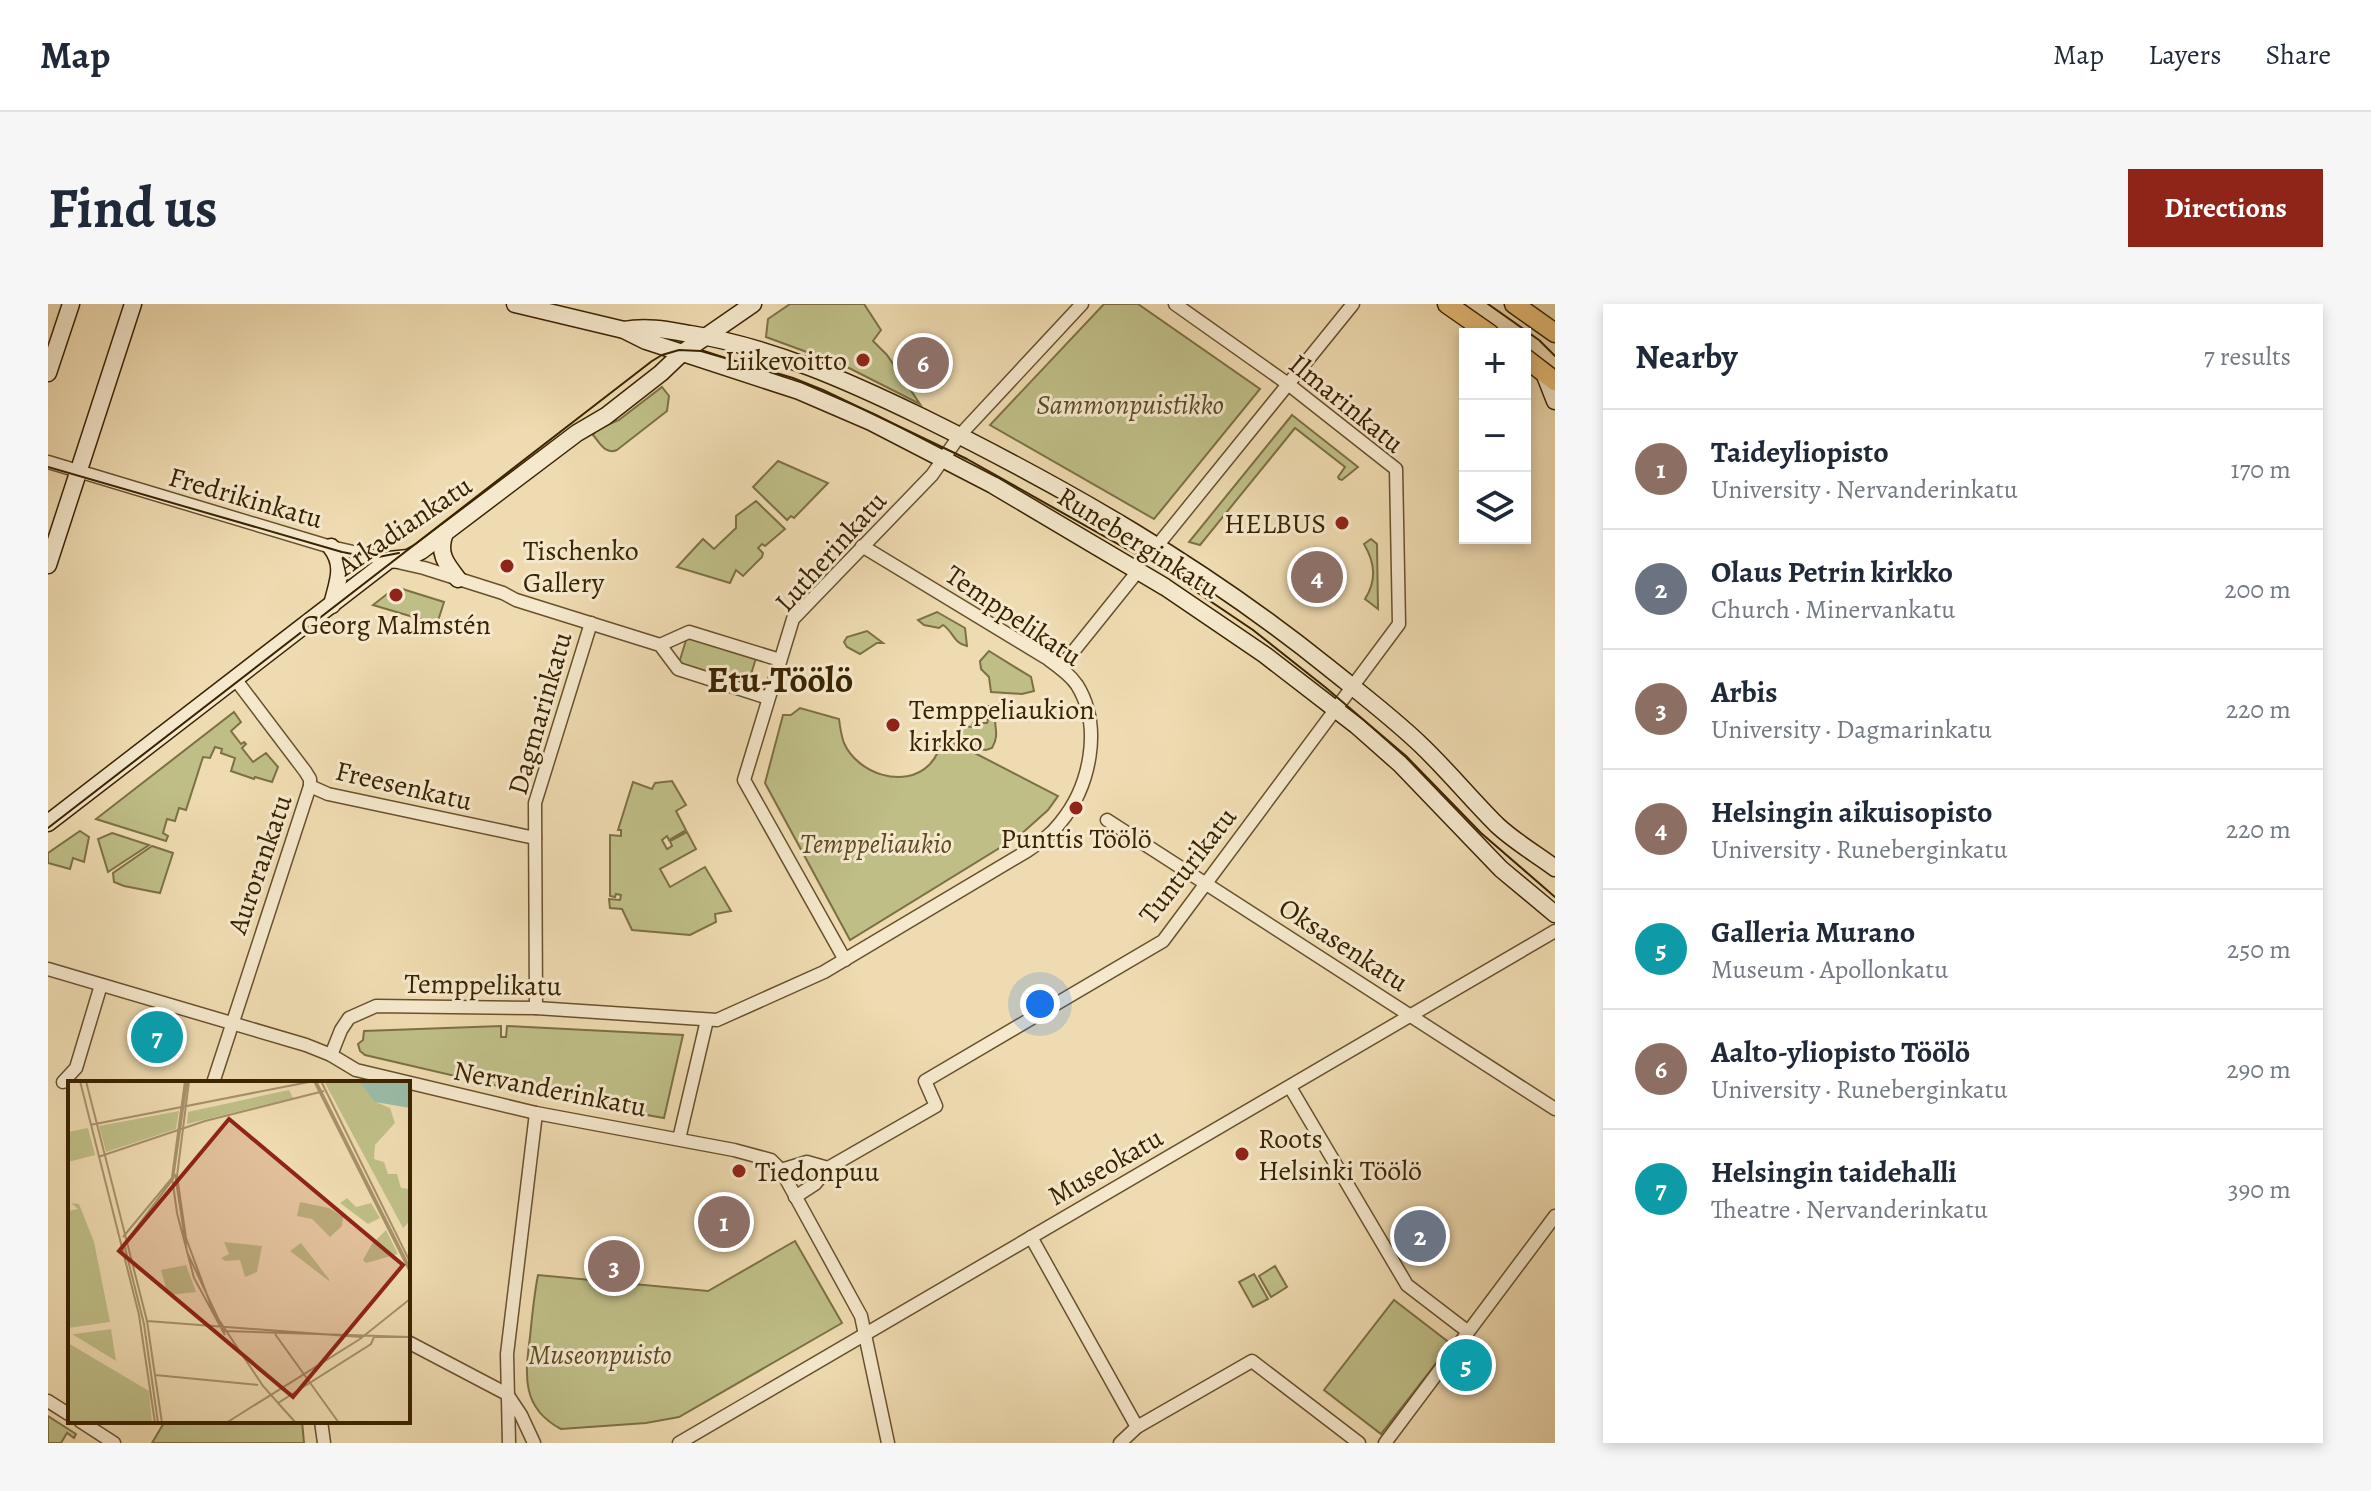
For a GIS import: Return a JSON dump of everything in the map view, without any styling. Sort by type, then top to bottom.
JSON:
[{"type":"main road","points":[[48,373],[71,304]]},
{"type":"main road","points":[[48,565],[72,469],[133,304]]},
{"type":"main road","name":"Runeberginkatu","points":[[515,304],[624,330],[646,341],[820,399],[871,422],[1022,502],[1138,571],[1240,637],[1334,709],[1400,764],[1509,877],[1555,914]]},
{"type":"main road","points":[[1447,304],[1481,328]]},
{"type":"main road","points":[[1514,304],[1555,333]]},
{"type":"main road","name":"Arkadiankatu","points":[[54,819],[389,560],[408,558],[421,551],[577,433],[606,416],[682,353],[748,305]]},
{"type":"main road","name":"Runeberginkatu","points":[[624,330],[646,327],[706,336],[755,348],[829,374],[960,435],[1057,487],[1157,546],[1282,631],[1419,743],[1498,826],[1555,868]]},
{"type":"main road","points":[[661,373],[684,366],[712,363]]},
{"type":"main road","points":[[1531,363],[1550,377],[1555,401]]},
{"type":"main road","points":[[445,533],[442,557],[458,579]]},
{"type":"main road","points":[[331,547],[341,567],[332,605]]},
{"type":"street","name":"Lutherinkatu","points":[[845,960],[744,780],[793,619],[932,475],[960,435],[1082,304]]},
{"type":"street","name":"Ilmarinkatu","points":[[1175,304],[1288,384],[1396,469],[1399,624],[1334,709]]},
{"type":"street","points":[[1157,546],[1353,304]]},
{"type":"street","name":"Fredrikinkatu","points":[[48,462],[331,547],[458,579],[660,645],[678,669],[768,698]]},
{"type":"street","name":"Temppelikatu","points":[[331,1055],[349,1018],[376,1006],[536,1008],[717,1020],[845,960],[1042,841],[1059,825],[1085,775],[1091,733],[1089,715],[1071,676],[862,546]]},
{"type":"street","points":[[1060,668],[1138,571]]},
{"type":"street","name":"Dagmarinkatu","points":[[536,1008],[535,803],[591,623]]},
{"type":"street","points":[[660,645],[689,632],[780,660]]},
{"type":"street","name":"Aurorankatu","points":[[214,1081],[310,786],[305,771],[236,680]]},
{"type":"street","name":"Tunturikatu","points":[[795,1197],[815,1184],[828,1168],[936,1106],[925,1081],[1163,941],[1334,709]]},
{"type":"street","name":"Freesenkatu","points":[[310,786],[328,794],[535,838]]},
{"type":"street","name":"Oksasenkatu","points":[[1107,820],[1555,1109]]},
{"type":"street","name":"Museokatu","points":[[683,1442],[1555,931]]},
{"type":"street","name":"Nervanderinkatu","points":[[48,969],[306,1045],[356,1070],[402,1081]]},
{"type":"street","points":[[63,1082],[76,1068],[101,985]]},
{"type":"street","points":[[679,1139],[707,1020]]},
{"type":"street","name":"Nervanderinkatu","points":[[410,1083],[536,1113],[734,1150],[771,1160],[781,1170]]},
{"type":"street","points":[[1290,1087],[1407,1285],[1467,1331]]},
{"type":"street","points":[[509,1443],[507,1354],[536,1113]]},
{"type":"street","points":[[828,1168],[807,1162],[781,1170],[861,1316],[888,1443]]},
{"type":"street","points":[[1385,1443],[1555,1216]]},
{"type":"street","points":[[1031,1237],[1137,1427]]},
{"type":"street","points":[[410,1343],[507,1394],[534,1443]]},
{"type":"street","points":[[1120,1443],[1137,1427],[1252,1361],[1359,1443]]},
{"type":"street","points":[[48,1401],[68,1414]]},
{"type":"street","points":[[83,1423],[114,1443]]},
{"type":"street","points":[[321,1423],[324,1443]]},
{"type":"green space","points":[[790,304],[864,304],[881,330],[873,341],[887,355],[920,404],[845,366],[766,337],[768,319]]},
{"type":"green space","name":"Sammonpuistikko","points":[[1104,304],[1138,304],[1260,389],[1154,519],[990,425]]},
{"type":"green space","points":[[662,387],[669,396],[667,411],[617,450],[609,451],[603,447],[593,435],[596,430],[619,420]]},
{"type":"green space","points":[[1292,415],[1358,467],[1342,480],[1339,479],[1345,467],[1295,428],[1200,545],[1189,542]]},
{"type":"green space","points":[[778,461],[828,483],[794,518],[791,516],[787,520],[753,487]]},
{"type":"green space","points":[[756,501],[785,529],[758,548],[763,553],[762,557],[743,576],[736,570],[730,583],[677,567],[703,539],[714,549],[736,528],[736,516]]},
{"type":"green space","points":[[1371,539],[1377,544],[1378,609],[1365,599],[1373,572],[1364,544]]},
{"type":"green space","points":[[396,587],[444,602],[437,624],[373,605]]},
{"type":"green space","points":[[937,612],[965,628],[967,646],[943,625],[939,628],[924,625],[918,620]]},
{"type":"green space","points":[[867,631],[883,643],[877,643],[860,654],[847,647],[844,642],[847,637]]},
{"type":"green space","points":[[687,637],[756,658],[748,684],[679,663]]},
{"type":"green space","points":[[989,651],[1031,677],[1034,691],[1022,694],[991,692],[989,677],[981,669],[980,661]]},
{"type":"green space","name":"Temppeliaukio","points":[[1006,704],[996,711],[996,738],[992,748],[965,748],[1058,796],[1048,810],[1019,836],[850,940],[765,783],[783,715],[791,715],[800,708],[839,719],[841,734],[850,754],[870,770],[895,777],[919,772],[929,765],[943,738],[962,747],[959,725],[971,727],[973,723],[987,723],[988,720],[973,708]]},
{"type":"green space","points":[[234,712],[241,722],[231,731],[241,744],[246,744],[242,748],[253,762],[266,753],[278,767],[272,782],[231,771],[235,758],[215,747],[210,758],[203,757],[186,810],[179,808],[175,821],[167,819],[163,833],[168,836],[166,841],[96,819]]},
{"type":"green space","points":[[672,781],[686,805],[676,811],[686,830],[669,840],[667,836],[662,840],[667,849],[672,846],[670,841],[687,832],[696,849],[660,869],[670,887],[705,867],[731,911],[715,914],[716,922],[690,935],[632,930],[622,909],[610,908],[609,899],[620,900],[621,895],[610,896],[610,835],[621,836],[621,830],[618,830],[633,782],[652,789],[655,783]]},
{"type":"green space","points":[[80,831],[89,837],[84,862],[73,858],[70,869],[48,863],[48,853]]},
{"type":"green space","points":[[112,833],[149,845],[108,872],[98,839]]},
{"type":"green space","points":[[152,846],[173,853],[160,893],[114,882],[113,873]]},
{"type":"green space","points":[[501,1026],[501,1037],[506,1037],[507,1026],[683,1035],[664,1118],[541,1096],[365,1055],[358,1044],[363,1040],[364,1031]]},
{"type":"green space","name":"Museonpuisto","points":[[795,1241],[842,1323],[679,1417],[646,1423],[561,1429],[548,1421],[532,1401],[527,1377],[528,1351],[538,1275],[708,1291]]},
{"type":"green space","points":[[1275,1266],[1287,1287],[1271,1297],[1259,1276]]},
{"type":"green space","points":[[1254,1274],[1268,1299],[1253,1307],[1239,1282]]},
{"type":"green space","points":[[1394,1300],[1451,1344],[1381,1434],[1324,1390]]},
{"type":"green space","points":[[48,1416],[76,1434],[74,1438],[67,1433],[61,1443],[48,1443]]},
{"type":"green space","points":[[164,1423],[302,1423],[304,1443],[152,1443]]},
{"type":"tram line","points":[[1488,304],[1539,340],[1555,356]]},
{"type":"tram line","points":[[48,828],[652,361],[679,350],[701,351],[823,390],[967,459],[1164,570],[1253,630],[1325,687],[1406,756],[1481,833],[1555,897]]},
{"type":"tram line","points":[[48,467],[342,552],[373,558],[399,553]]},
{"type":"place","name":"Liikevoitto","points":[[863,360]]},
{"type":"place","name":"Aalto-yliopisto Töölö","points":[[923,363]]},
{"type":"place","name":"HELBUS","points":[[1342,523]]},
{"type":"place","name":"Tischenko Gallery","points":[[507,566]]},
{"type":"place","name":"Helsingin aikuisopisto","points":[[1317,577]]},
{"type":"place","name":"Georg Malmstén","points":[[396,595]]},
{"type":"place","name":"Temppeliaukion kirkko","points":[[893,725]]},
{"type":"place","name":"Punttis Töölö","points":[[1076,808]]},
{"type":"place","name":"Helsingin taidehalli","points":[[157,1037]]},
{"type":"place","name":"Roots Helsinki Töölö","points":[[1242,1154]]},
{"type":"place","name":"Tiedonpuu","points":[[739,1171]]},
{"type":"place","name":"Taideyliopisto","points":[[724,1222]]},
{"type":"place","name":"Olaus Petrin kirkko","points":[[1420,1236]]},
{"type":"place","name":"Arbis","points":[[614,1266]]},
{"type":"place","name":"Galleria Murano","points":[[1466,1365]]},
{"type":"district","name":"Etu-Töölö","points":[[780,679]]}]
